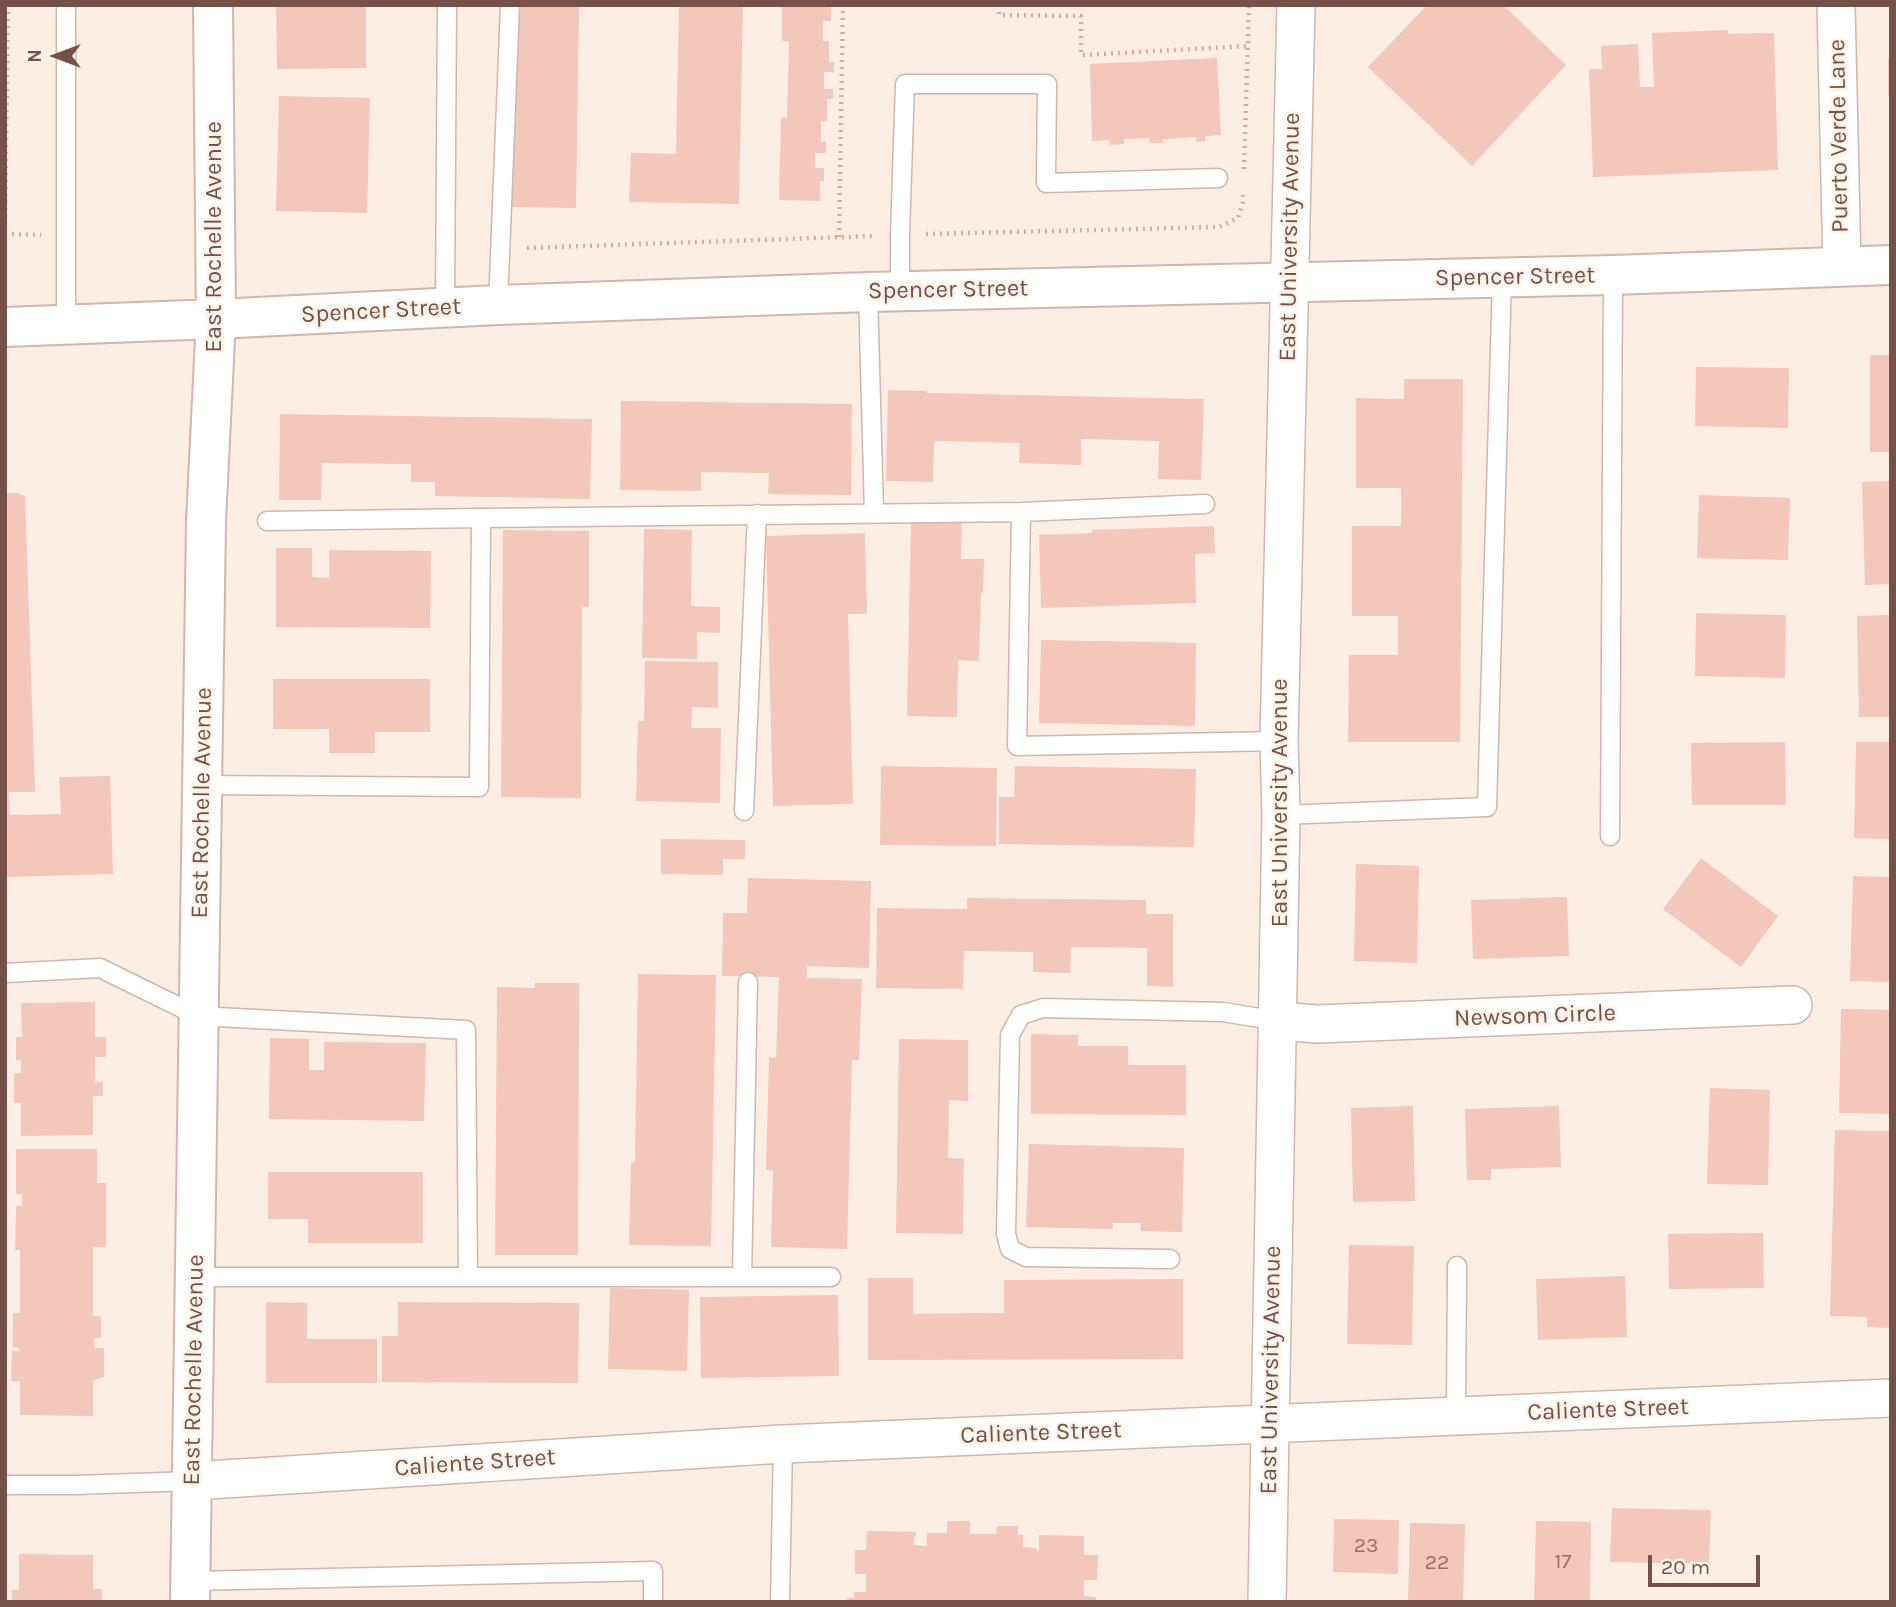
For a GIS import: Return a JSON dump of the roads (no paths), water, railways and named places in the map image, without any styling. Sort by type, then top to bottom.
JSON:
[{"type":"street","name":"East Rochelle Avenue","points":[[190,1591],[206,521],[216,319],[213,5]]},
{"type":"street","name":"East University Avenue","points":[[1267,1602],[1281,815],[1279,741],[1296,5]]},
{"type":"street","name":"Puerto Verde Lane","points":[[1836,5],[1842,266]]},
{"type":"street","name":"Spencer Street","points":[[5,327],[445,307],[884,292],[1613,275],[1891,265]]},
{"type":"street","name":"Newsom Circle","points":[[1278,1021],[1318,1024],[1793,1005]]},
{"type":"street","name":"Caliente Street","points":[[192,1481],[782,1444],[1891,1398]]},
{"type":"lane","points":[[66,5],[66,324]]},
{"type":"lane","points":[[445,307],[447,5]]},
{"type":"lane","points":[[498,305],[510,5]]},
{"type":"lane","points":[[874,513],[884,292],[900,235],[905,84],[1047,84],[1046,183],[1218,178]]},
{"type":"lane","points":[[1610,836],[1613,275]]},
{"type":"lane","points":[[1281,815],[1487,807],[1502,277]]},
{"type":"lane","points":[[267,521],[1021,512],[1205,504]]},
{"type":"lane","points":[[1021,512],[1017,746],[1279,741]]},
{"type":"lane","points":[[744,811],[757,514]]},
{"type":"lane","points":[[202,785],[479,787],[481,518]]},
{"type":"lane","points":[[5,973],[100,968],[198,1016],[466,1030],[468,1277]]},
{"type":"lane","points":[[742,1277],[748,982]]},
{"type":"lane","points":[[1170,1259],[1026,1257],[1010,1249],[1006,1234],[1010,1035],[1021,1015],[1043,1008],[1223,1012],[1278,1021]]},
{"type":"lane","points":[[1456,1416],[1457,1266]]},
{"type":"lane","points":[[195,1277],[831,1277]]},
{"type":"lane","points":[[780,1602],[782,1444]]},
{"type":"lane","points":[[5,1485],[192,1481]]},
{"type":"lane","points":[[190,1591],[653,1572],[653,1602]]}]
